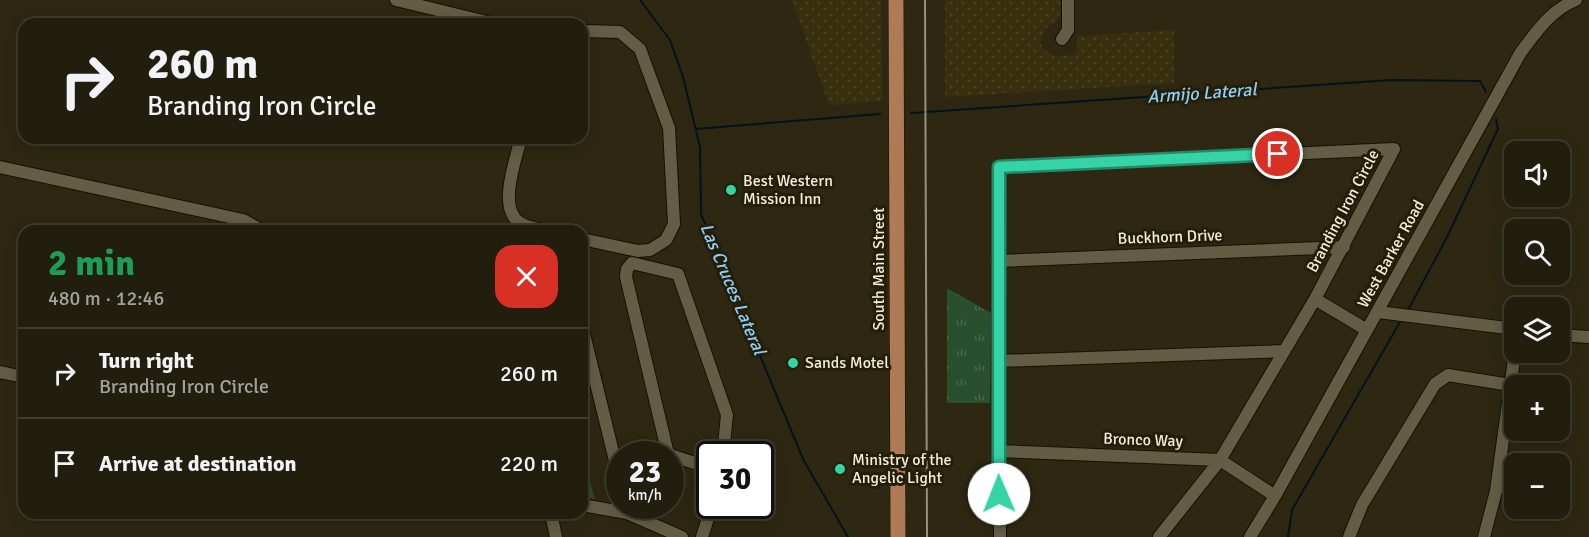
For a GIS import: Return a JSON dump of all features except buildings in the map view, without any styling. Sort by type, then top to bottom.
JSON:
[{"type":"main road","name":"South Main Street","points":[[896,0],[898,537]]},
{"type":"street","points":[[396,0],[470,18]]},
{"type":"street","points":[[1062,39],[1068,30],[1068,0]]},
{"type":"street","name":"West Barker Road","points":[[1250,537],[1378,312],[1521,52],[1542,23],[1556,11],[1576,0]]},
{"type":"street","points":[[588,31],[620,32],[640,49],[669,128],[674,224],[666,240],[650,250],[638,251],[588,240]]},
{"type":"street","points":[[520,144],[508,197],[510,210],[520,223],[527,225]]},
{"type":"street","name":"Branding Iron Circle","points":[[1000,537],[999,167],[1394,149],[1344,247],[1220,460],[1159,537]]},
{"type":"street","points":[[0,167],[243,220],[252,225]]},
{"type":"street","name":"Buckhorn Drive","points":[[998,261],[1344,247]]},
{"type":"street","points":[[665,441],[626,277],[627,269],[632,263],[678,274],[727,415],[724,441]]},
{"type":"street","points":[[1314,299],[1367,330]]},
{"type":"street","points":[[1378,312],[1504,328]]},
{"type":"street","points":[[1570,336],[1589,338]]},
{"type":"street","points":[[588,350],[610,441]]},
{"type":"street","points":[[999,362],[1284,351]]},
{"type":"street","points":[[0,372],[18,376]]},
{"type":"street","points":[[1349,537],[1362,505],[1435,384],[1448,375],[1504,384]]},
{"type":"street","points":[[1484,537],[1496,491],[1504,430]]},
{"type":"street","name":"Bronco Way","points":[[999,451],[1220,460]]},
{"type":"street","points":[[1220,460],[1275,496]]},
{"type":"street","points":[[588,506],[606,507]]},
{"type":"street","points":[[552,519],[556,537]]},
{"type":"street","points":[[646,519],[682,537]]},
{"type":"street","points":[[702,537],[708,519]]},
{"type":"sand","points":[[792,0],[881,0],[882,101],[829,105]]},
{"type":"sand","points":[[945,0],[1060,0],[1058,18],[1044,30],[1040,42],[1043,49],[1056,56],[1076,55],[1078,36],[1174,30],[1174,83],[945,97]]},
{"type":"green space","points":[[947,288],[991,313],[990,403],[947,403]]},
{"type":"green space","points":[[588,476],[595,499],[588,497]]},
{"type":"waterway","name":"Las Cruces Lateral","points":[[640,0],[670,40],[683,77],[700,147],[701,214],[804,461],[848,537]]},
{"type":"waterway","name":"Armijo Lateral","points":[[911,113],[1391,80],[1480,81],[1486,92]]},
{"type":"waterway","name":"Armijo Lateral","points":[[696,129],[880,114]]},
{"type":"waterway","name":"Armijo Lateral","points":[[1408,310],[1446,239],[1498,129],[1496,119]]},
{"type":"waterway","name":"Armijo Lateral","points":[[1288,537],[1292,510],[1400,322]]},
{"type":"railway","points":[[925,0],[927,537]]},
{"type":"place","name":"Best Western Mission Inn","points":[[731,190]]},
{"type":"place","name":"Sands Motel","points":[[793,363]]},
{"type":"place","name":"Ministry of the Angelic Light","points":[[840,469]]},
{"type":"route","points":[[999,494],[999,167],[1278,154]]}]
